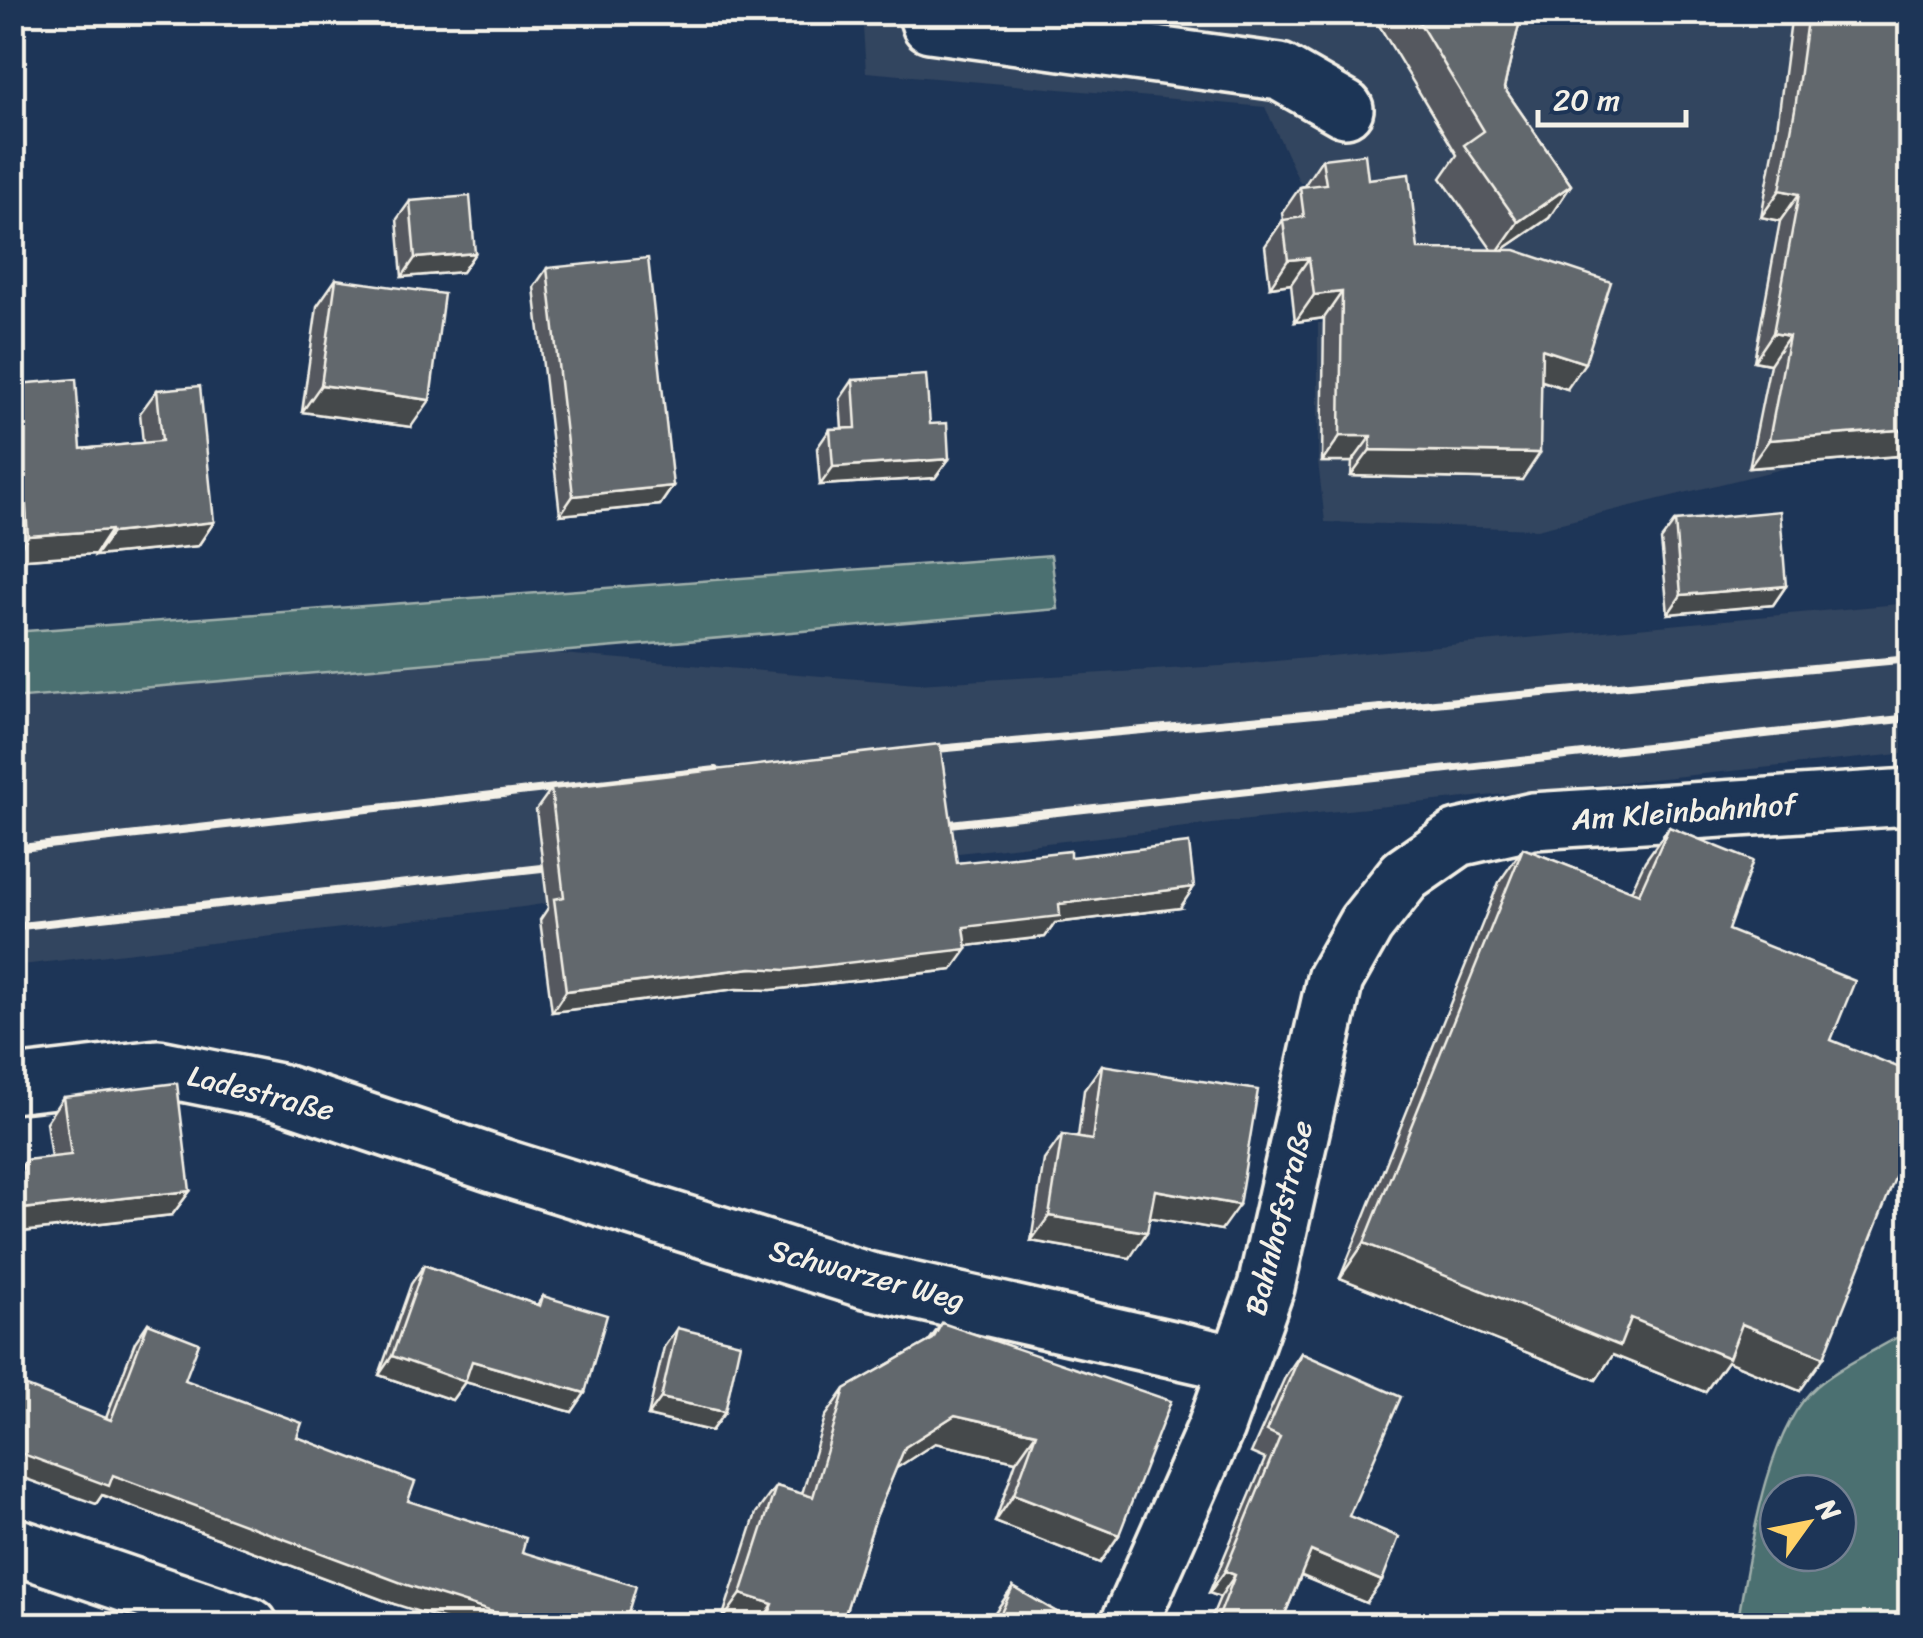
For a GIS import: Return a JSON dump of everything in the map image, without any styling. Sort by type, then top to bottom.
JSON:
[{"type":"street","points":[[926,12],[930,24],[1280,72],[1346,109]]},
{"type":"street","name":"Am Kleinbahnhof","points":[[1458,838],[1533,822],[1910,797]]},
{"type":"street","name":"Bahnhofstraße","points":[[1128,1626],[1216,1426],[1266,1286],[1335,979],[1366,924],[1404,875],[1458,838]]},
{"type":"street","name":"Ladestraße","points":[[12,1085],[158,1068],[280,1092],[502,1167]]},
{"type":"street","name":"Schwarzer Weg","points":[[502,1167],[866,1280],[1238,1364]]},
{"type":"street","points":[[12,1545],[250,1626]]},
{"type":"shaded area","points":[[862,13],[1910,13],[1910,456],[1794,466],[1537,529],[1325,522],[1318,462],[1318,323],[1401,324],[1406,272],[1388,176],[1300,183],[1265,107],[866,72]]},
{"type":"shaded area","points":[[1910,603],[1910,753],[1239,821],[13,966],[12,675],[492,648],[917,684],[1221,666]]},
{"type":"green space","points":[[1051,555],[1058,609],[13,699],[13,632]]},
{"type":"green space","points":[[1910,1330],[1910,1625],[1737,1625],[1758,1515],[1758,1573],[1858,1573],[1858,1473],[1769,1473],[1799,1406],[1817,1386]]},
{"type":"building","points":[[1413,12],[1522,12],[1504,88],[1571,185],[1518,222],[1464,145],[1484,131]]},
{"type":"building","points":[[1808,12],[1910,12],[1910,429],[1769,440],[1789,336],[1773,333],[1799,194],[1780,190]]},
{"type":"building","points":[[1365,154],[1368,179],[1409,174],[1418,249],[1515,250],[1611,282],[1585,363],[1542,349],[1540,453],[1370,450],[1371,436],[1340,436],[1342,292],[1314,295],[1309,258],[1288,260],[1283,220],[1304,217],[1300,187],[1326,184],[1322,159]]},
{"type":"building","points":[[470,196],[475,253],[415,258],[410,201]]},
{"type":"building","points":[[648,258],[673,486],[573,496],[547,268]]},
{"type":"building","points":[[336,279],[444,294],[430,400],[321,385]]},
{"type":"building","points":[[926,375],[930,424],[947,423],[949,459],[833,467],[830,429],[856,428],[853,380]]},
{"type":"building","points":[[76,379],[81,449],[162,441],[157,390],[200,386],[214,522],[112,533],[111,530],[28,536],[17,384]]},
{"type":"building","points":[[1780,511],[1786,586],[1681,595],[1675,521]]},
{"type":"building","points":[[940,744],[957,863],[1070,851],[1070,857],[1189,843],[1194,887],[1059,904],[1060,916],[964,927],[967,949],[786,970],[751,968],[566,991],[554,899],[564,897],[551,789]]},
{"type":"building","points":[[1669,827],[1753,861],[1728,930],[1855,981],[1831,1040],[1910,1072],[1910,1140],[1824,1357],[1742,1324],[1729,1358],[1631,1318],[1620,1346],[1364,1243],[1523,848],[1639,894]]},
{"type":"building","points":[[1102,1065],[1258,1090],[1239,1205],[1155,1190],[1147,1232],[1049,1216],[1062,1135],[1092,1140]]},
{"type":"building","points":[[177,1083],[190,1191],[12,1210],[12,1196],[26,1160],[71,1155],[63,1097]]},
{"type":"building","points":[[424,1265],[540,1306],[543,1296],[607,1315],[585,1393],[472,1361],[465,1382],[392,1356]]},
{"type":"building","points":[[148,1323],[199,1343],[185,1380],[302,1423],[297,1437],[415,1482],[408,1501],[526,1538],[522,1552],[636,1586],[624,1626],[537,1626],[407,1585],[113,1475],[109,1486],[12,1450],[12,1381],[111,1420]]},
{"type":"building","points":[[942,1323],[1171,1401],[1119,1535],[1014,1494],[1036,1433],[955,1415],[905,1447],[876,1517],[844,1617],[867,1626],[764,1626],[773,1604],[741,1594],[776,1486],[813,1497],[845,1389],[933,1339]]},
{"type":"building","points":[[677,1328],[740,1343],[725,1412],[661,1398]]},
{"type":"building","points":[[1301,1353],[1401,1397],[1349,1516],[1399,1537],[1382,1581],[1311,1551],[1280,1626],[1215,1626],[1235,1575],[1225,1571],[1280,1437],[1267,1431]]},
{"type":"building","points":[[1013,1587],[1081,1626],[995,1626]]},
{"type":"railway","points":[[915,751],[1910,659]]},
{"type":"railway","points":[[922,827],[1910,718]]},
{"type":"railway","points":[[12,849],[716,770]]},
{"type":"railway","points":[[12,927],[569,865]]}]
